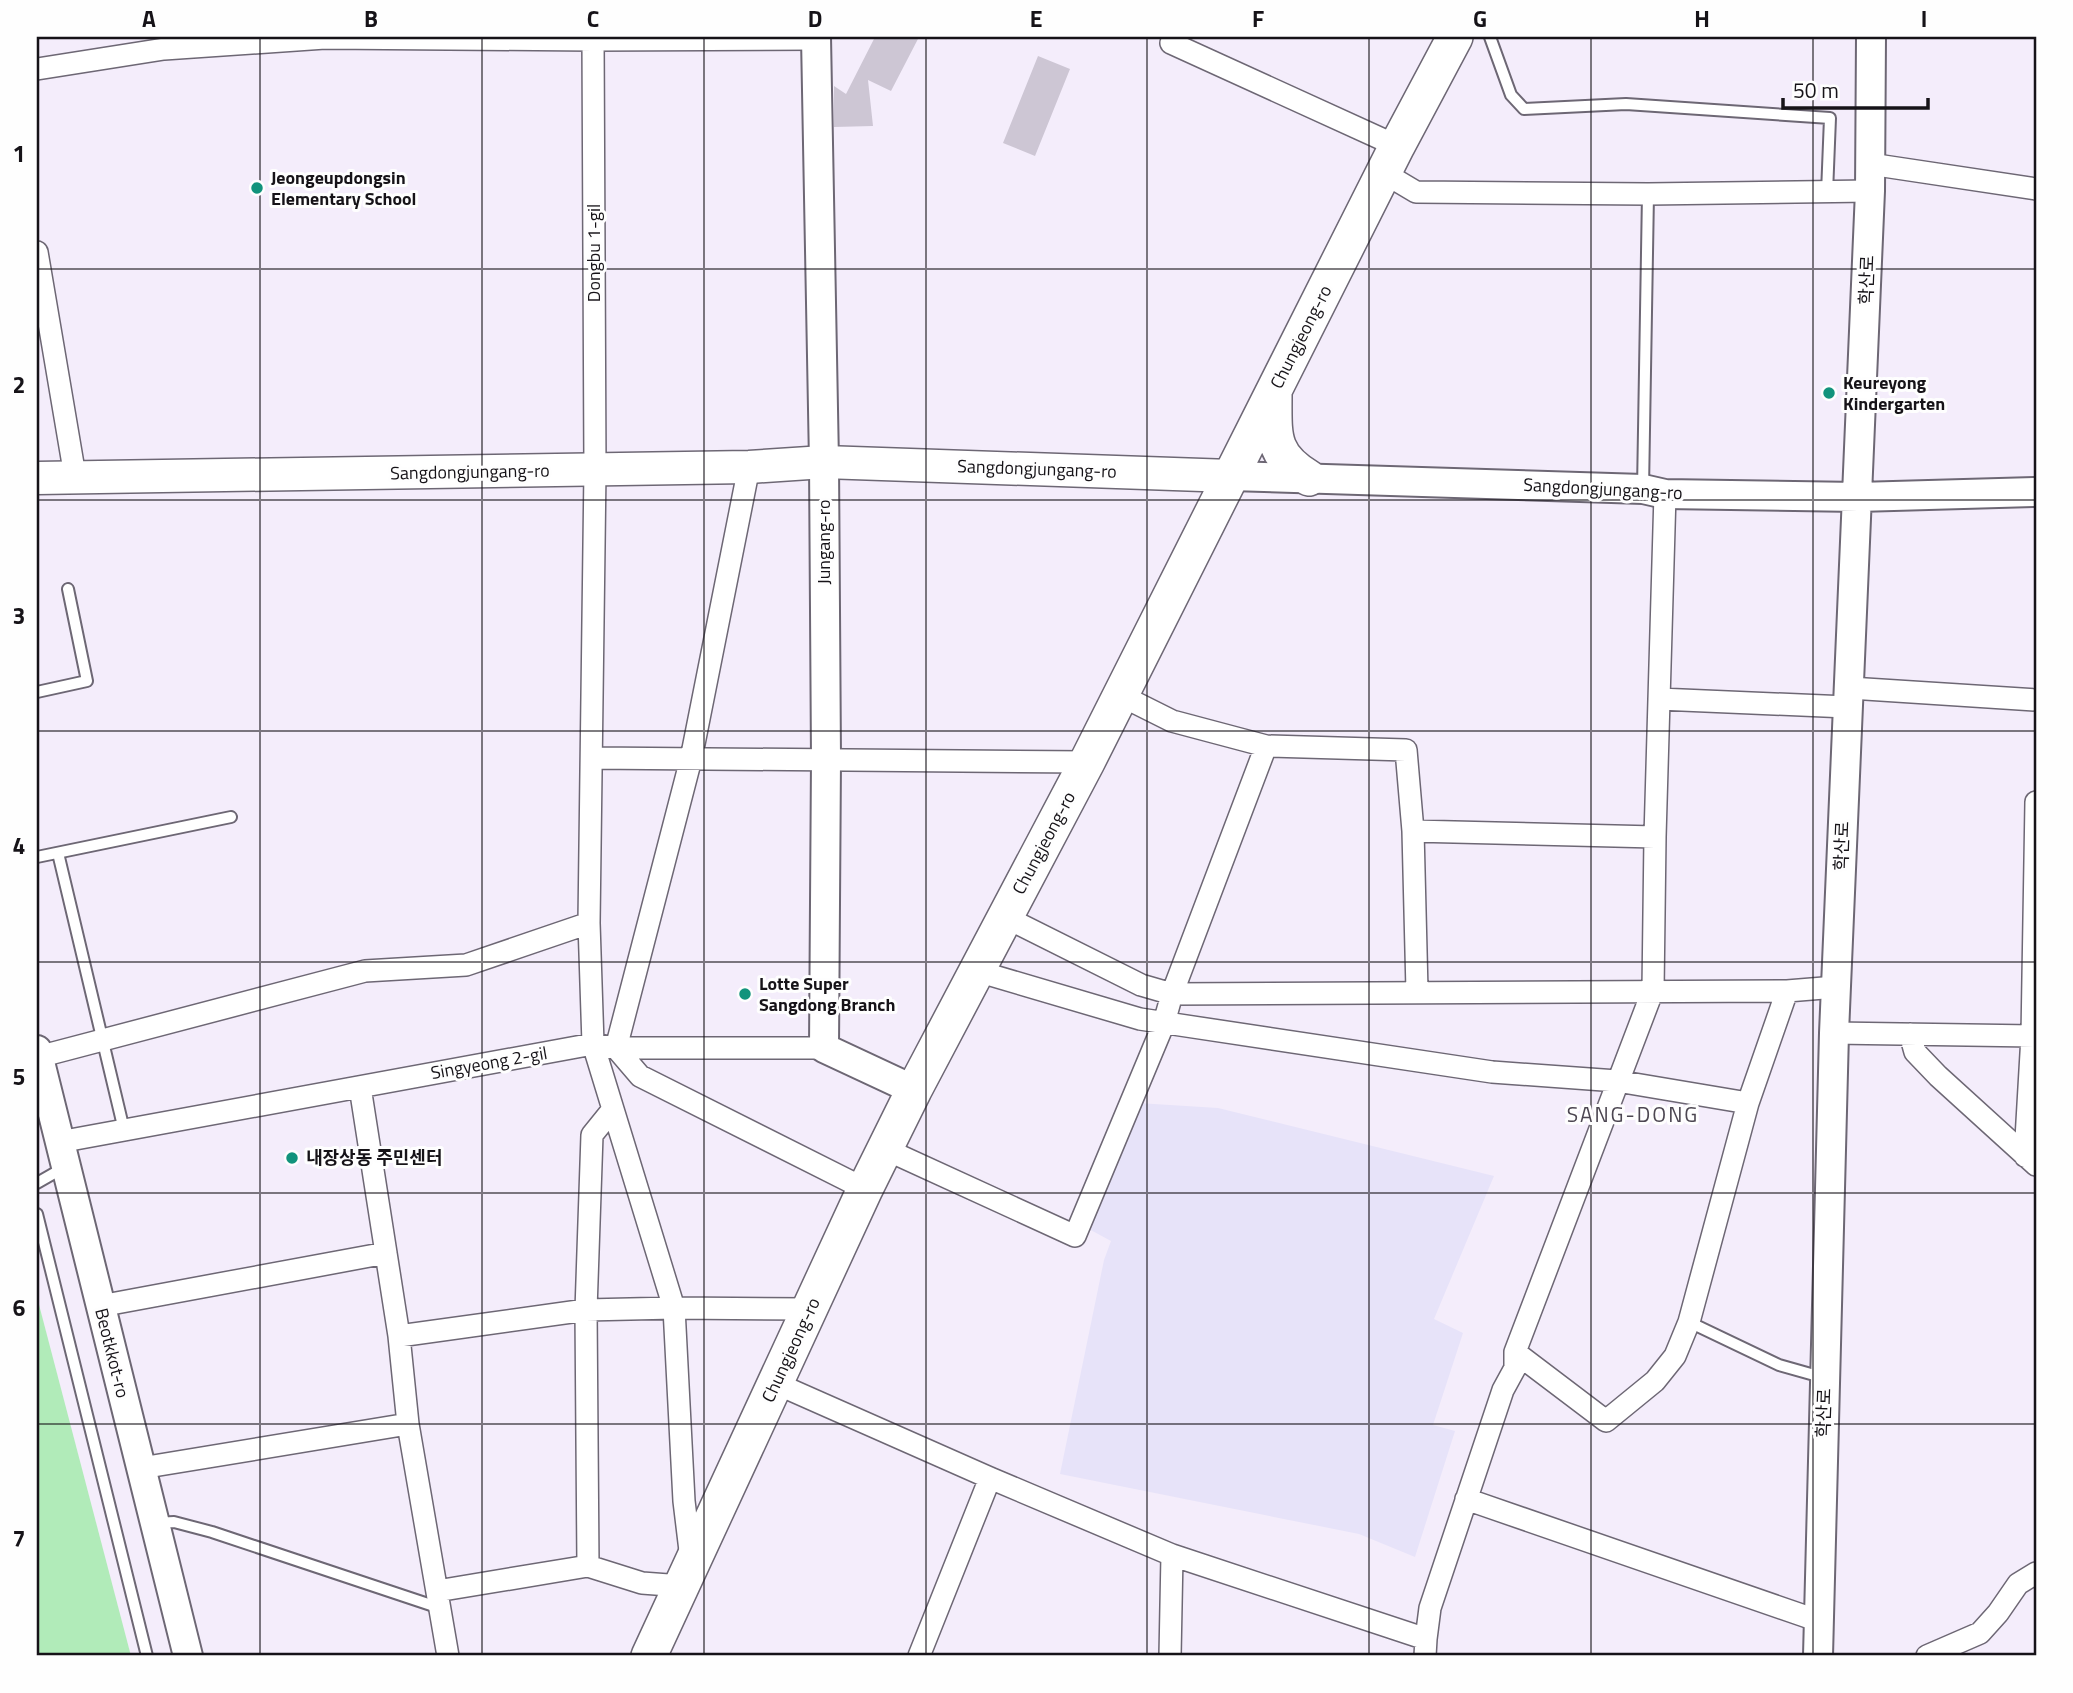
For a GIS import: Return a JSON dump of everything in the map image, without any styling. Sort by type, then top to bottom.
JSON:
[{"type":"main road","name":"Chungjeong-ro","points":[[649,1656],[865,1189],[914,1090],[1087,762],[1455,37]]},
{"type":"main road","points":[[1274,391],[1274,430],[1279,451],[1290,467],[1309,478]]},
{"type":"main road","name":"Sangdongjungang-ro","points":[[37,478],[749,467],[824,462],[1231,476]]},
{"type":"street","points":[[37,69],[162,43],[325,37],[816,38]]},
{"type":"street","points":[[1174,37],[1171,43],[1391,160],[1416,192],[1827,192],[1870,178],[2036,189]]},
{"type":"street","name":"학산로","points":[[1818,1656],[1834,1033],[1870,178],[1871,37]]},
{"type":"street","name":"Jungang-ro","points":[[816,38],[824,462],[824,1048]]},
{"type":"street","name":"Dongbu 1-gil","points":[[593,39],[595,470],[589,923],[593,1044],[674,1308],[687,1575]]},
{"type":"street","points":[[37,252],[75,476]]},
{"type":"street","points":[[749,467],[691,759],[616,1048],[640,1076],[865,1189]]},
{"type":"street","name":"Sangdongjungang-ro","points":[[1231,476],[1858,497],[2036,492]]},
{"type":"street","points":[[775,1383],[1172,1555],[1425,1648],[1430,1608],[1503,1390],[1515,1368],[1515,1352],[1653,990],[1659,699],[1654,491]]},
{"type":"street","points":[[1121,695],[1172,721],[1266,746],[1406,750],[1413,831],[1417,991]]},
{"type":"street","points":[[1659,699],[1848,697],[2036,700]]},
{"type":"street","points":[[885,1149],[1075,1236],[1164,1023],[1172,994],[1266,746]]},
{"type":"street","points":[[592,758],[1087,762]]},
{"type":"street","points":[[2031,1161],[2036,802]]},
{"type":"street","points":[[1413,831],[1655,837]]},
{"type":"street","points":[[1005,917],[1142,985],[1172,994],[1787,991],[1836,987]]},
{"type":"street","points":[[38,1053],[103,1040],[365,971],[466,965],[589,923]]},
{"type":"street","points":[[977,971],[1140,1019],[1492,1072],[1617,1081],[1748,1103]]},
{"type":"street","points":[[1515,1352],[1606,1422],[1655,1381],[1675,1356],[1689,1322],[1748,1103],[1787,991]]},
{"type":"street","points":[[1834,1033],[2034,1036]]},
{"type":"street","points":[[1910,1034],[1915,1052],[2031,1161]]},
{"type":"street","name":"Singyeong 2-gil","points":[[62,1154],[124,1130],[593,1044],[616,1048],[824,1048],[914,1090]]},
{"type":"street","name":"Beotkkot-ro","points":[[38,1053],[188,1656]]},
{"type":"street","points":[[360,1087],[399,1336],[408,1424],[448,1656]]},
{"type":"street","points":[[588,1566],[586,1310],[592,1135],[613,1109]]},
{"type":"street","points":[[100,1306],[386,1253]]},
{"type":"street","points":[[399,1336],[586,1310],[810,1309]]},
{"type":"street","points":[[141,1468],[408,1424]]},
{"type":"street","points":[[919,1656],[990,1478]]},
{"type":"street","points":[[1466,1499],[1819,1621]]},
{"type":"street","points":[[1170,1656],[1172,1555]]},
{"type":"street","points":[[438,1599],[588,1566],[642,1583],[687,1575]]},
{"type":"street","points":[[1927,1656],[1980,1633],[2018,1584],[2036,1573]]},
{"type":"lane","points":[[1490,37],[1511,95],[1524,109],[1626,104],[1829,118],[1827,192]]},
{"type":"lane","points":[[1648,194],[1654,491]]},
{"type":"lane","points":[[37,692],[87,681],[68,589]]},
{"type":"lane","points":[[37,857],[231,817]]},
{"type":"lane","points":[[58,853],[124,1130]]},
{"type":"lane","points":[[37,1183],[62,1154]]},
{"type":"lane","points":[[37,1214],[147,1656]]},
{"type":"lane","points":[[1689,1322],[1779,1365],[1825,1378]]},
{"type":"lane","points":[[155,1523],[174,1522],[212,1532],[438,1599]]},
{"type":"shaded area","points":[[1138,1103],[1218,1108],[1494,1176],[1434,1319],[1463,1333],[1433,1425],[1455,1431],[1415,1557],[1359,1534],[1060,1474],[1104,1260],[1111,1241],[1087,1228]]},
{"type":"green space","points":[[37,1297],[131,1656],[37,1656]]},
{"type":"building","points":[[875,37],[919,37],[891,91],[868,80],[873,126],[834,127],[834,86],[846,94]]},
{"type":"building","points":[[1038,56],[1070,69],[1035,156],[1003,143]]},
{"type":"place","name":"Jeongeupdongsin Elementary School","points":[[257,188]]},
{"type":"place","name":"Keureyong Kindergarten","points":[[1829,393]]},
{"type":"place","name":"Lotte Super Sangdong Branch","points":[[745,994]]},
{"type":"place","name":"내장상동 주민센터","points":[[292,1158]]},
{"type":"district","name":"SANG-DONG","points":[[1633,1115]]}]
